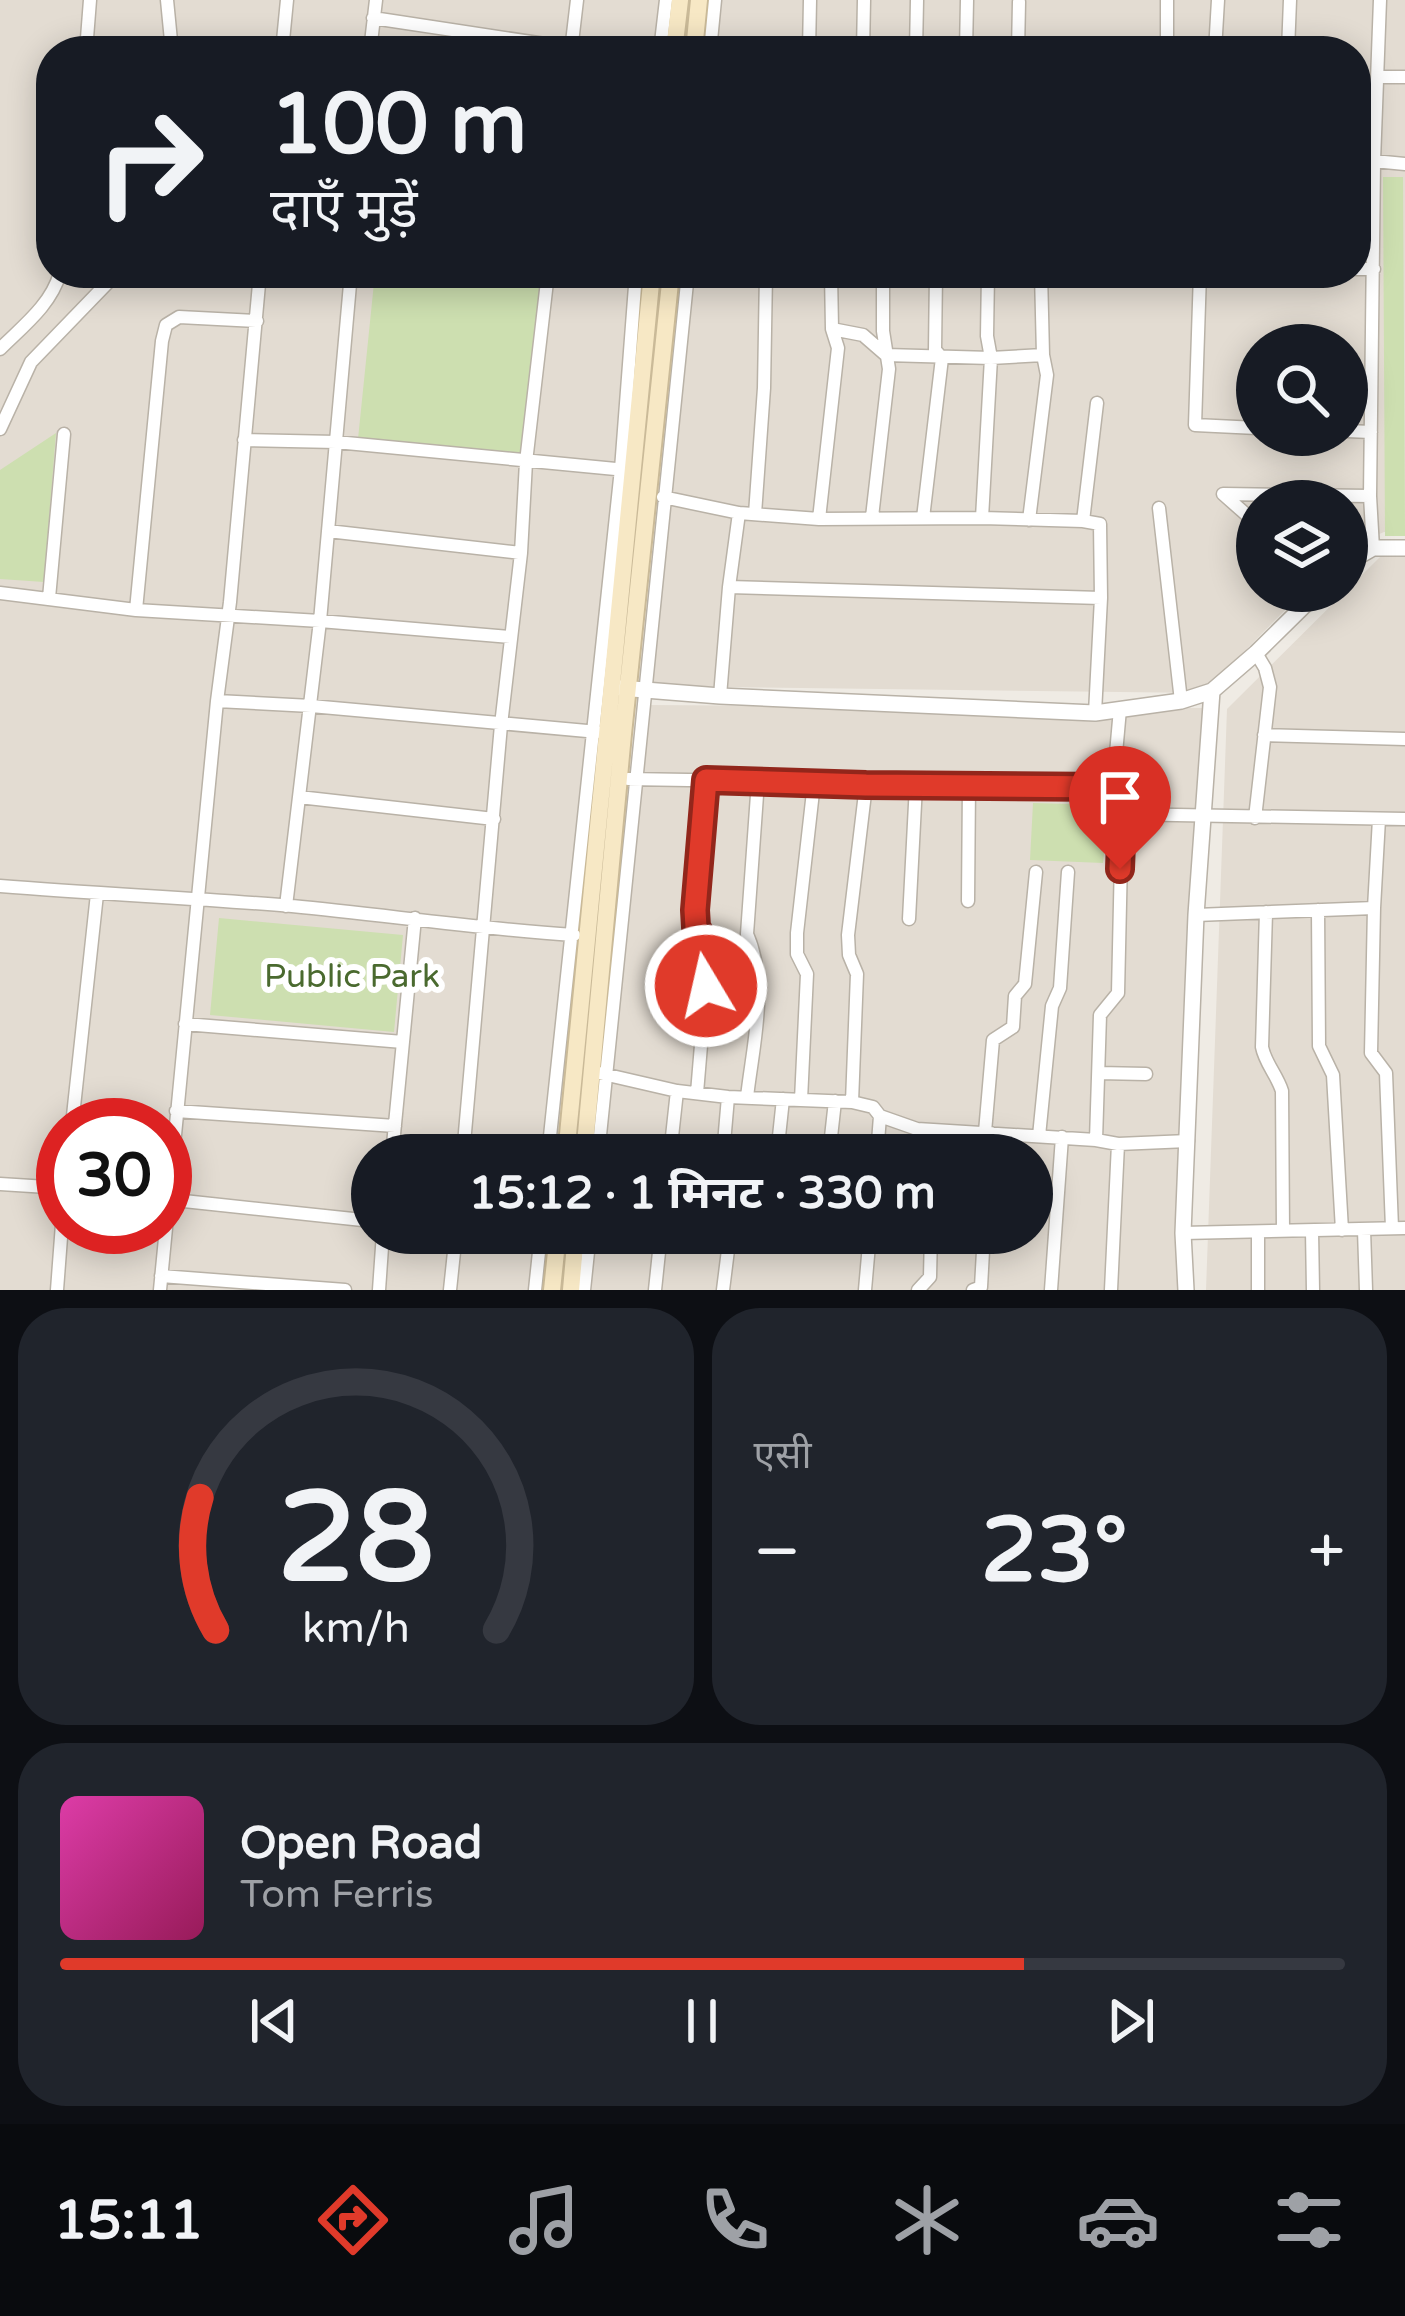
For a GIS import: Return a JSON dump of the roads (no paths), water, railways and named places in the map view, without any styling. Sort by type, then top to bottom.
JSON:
[{"type":"main road","points":[[676,36],[680,0]]},
{"type":"main road","points":[[695,36],[699,0]]},
{"type":"main road","points":[[628,688],[627,470],[650,288]]},
{"type":"main road","points":[[572,1134],[590,1072],[579,935],[607,733],[628,688],[658,496],[670,288]]},
{"type":"main road","points":[[586,1134],[627,779],[607,733]]},
{"type":"main road","points":[[552,1254],[552,1290]]},
{"type":"main road","points":[[571,1290],[574,1254]]},
{"type":"street","points":[[87,36],[90,0]]},
{"type":"street","points":[[166,0],[170,36]]},
{"type":"street","points":[[283,36],[287,0]]},
{"type":"street","points":[[371,36],[376,0]]},
{"type":"street","points":[[573,36],[577,0]]},
{"type":"street","points":[[662,36],[666,0]]},
{"type":"street","points":[[711,36],[715,0]]},
{"type":"street","points":[[809,36],[810,0]]},
{"type":"street","points":[[863,36],[864,0]]},
{"type":"street","points":[[916,36],[917,0]]},
{"type":"street","points":[[966,36],[967,0]]},
{"type":"street","points":[[1167,0],[1167,36]]},
{"type":"street","points":[[1216,36],[1218,0]]},
{"type":"street","points":[[1289,36],[1290,0]]},
{"type":"street","points":[[1373,548],[1374,161],[1380,0]]},
{"type":"street","points":[[1018,36],[1019,2]]},
{"type":"street","points":[[373,19],[482,36]]},
{"type":"street","points":[[1378,76],[1405,77]]},
{"type":"street","points":[[1374,161],[1405,164]]},
{"type":"street","points":[[0,349],[39,312],[54,288]]},
{"type":"street","points":[[0,429],[31,362],[103,288]]},
{"type":"street","points":[[177,1098],[259,288]]},
{"type":"street","points":[[286,906],[320,621],[350,288]]},
{"type":"street","points":[[465,1134],[546,288]]},
{"type":"street","points":[[217,701],[607,733],[635,288]]},
{"type":"street","points":[[686,288],[658,496],[739,513],[819,519],[982,518],[1100,524],[1095,713]]},
{"type":"street","points":[[754,514],[766,288]]},
{"type":"street","points":[[819,519],[838,348],[832,329],[831,288]]},
{"type":"street","points":[[872,517],[889,369],[884,288]]},
{"type":"street","points":[[923,518],[942,358],[935,350],[936,288]]},
{"type":"street","points":[[982,518],[991,358],[988,288]]},
{"type":"street","points":[[1029,520],[1047,375],[1042,355],[1041,288]]},
{"type":"street","points":[[1200,288],[1195,425],[1236,427]]},
{"type":"street","points":[[136,610],[166,325],[178,317],[257,321]]},
{"type":"street","points":[[832,329],[863,334],[886,356],[1042,355]]},
{"type":"street","points":[[1083,520],[1097,403]]},
{"type":"street","points":[[49,598],[64,434]]},
{"type":"street","points":[[244,440],[336,442],[627,470]]},
{"type":"street","points":[[1236,495],[1223,494],[1236,505]]},
{"type":"street","points":[[1160,508],[1181,701]]},
{"type":"street","points":[[720,696],[739,513]]},
{"type":"street","points":[[328,531],[521,553]]},
{"type":"street","points":[[1368,551],[1405,548]]},
{"type":"street","points":[[729,587],[1101,598]]},
{"type":"street","points":[[0,593],[136,610],[511,637]]},
{"type":"street","points":[[1113,787],[627,779],[628,688],[1095,713],[1181,701],[1212,691],[1298,612]]},
{"type":"street","points":[[1255,818],[1270,687],[1256,653]]},
{"type":"street","points":[[1186,1290],[1183,1233],[1196,915],[1212,691]]},
{"type":"street","points":[[1096,1140],[1100,1015],[1118,993],[1122,814],[1113,787],[1120,709]]},
{"type":"street","points":[[1264,735],[1405,739]]},
{"type":"street","points":[[697,1093],[709,950],[696,927],[695,910],[706,780]]},
{"type":"street","points":[[747,1097],[760,978],[747,934],[758,781]]},
{"type":"street","points":[[801,1100],[807,974],[797,954],[796,933],[814,783]]},
{"type":"street","points":[[968,901],[969,784]]},
{"type":"street","points":[[852,1102],[857,974],[848,935],[866,785]]},
{"type":"street","points":[[910,919],[916,785]]},
{"type":"street","points":[[299,797],[494,819]]},
{"type":"street","points":[[1122,814],[1405,819]]},
{"type":"street","points":[[1183,1233],[1398,1228],[1386,1073],[1371,1053],[1379,819]]},
{"type":"street","points":[[988,1133],[993,1040],[1013,1027],[1015,996],[1025,984],[1036,872]]},
{"type":"street","points":[[1039,1134],[1052,1006],[1060,988],[1068,872]]},
{"type":"street","points":[[0,886],[286,906],[579,935],[551,1134]]},
{"type":"street","points":[[75,1098],[97,894]]},
{"type":"street","points":[[1196,915],[1373,908]]},
{"type":"street","points":[[1318,910],[1319,1046],[1333,1075],[1342,1230]]},
{"type":"street","points":[[1266,912],[1262,1047],[1282,1091],[1283,1231]]},
{"type":"street","points":[[394,1134],[415,918]]},
{"type":"street","points":[[185,1024],[403,1042]]},
{"type":"street","points":[[596,1134],[590,1072],[728,1097],[852,1102],[917,1129],[1005,1134]]},
{"type":"street","points":[[1099,1073],[1146,1074]]},
{"type":"street","points":[[672,1134],[677,1091]]},
{"type":"street","points":[[725,1134],[728,1097]]},
{"type":"street","points":[[779,1134],[783,1099]]},
{"type":"street","points":[[831,1134],[835,1101]]},
{"type":"street","points":[[192,1112],[395,1126]]},
{"type":"street","points":[[879,1134],[880,1115]]},
{"type":"street","points":[[1053,1137],[1118,1144],[1188,1141]]},
{"type":"street","points":[[1051,1290],[1062,1137]]},
{"type":"street","points":[[1112,1290],[1118,1144]]},
{"type":"street","points":[[0,1184],[36,1187]]},
{"type":"street","points":[[192,1202],[351,1219]]},
{"type":"street","points":[[1364,1230],[1366,1290]]},
{"type":"street","points":[[1312,1231],[1313,1290]]},
{"type":"street","points":[[1258,1232],[1258,1290]]},
{"type":"street","points":[[57,1290],[60,1254]]},
{"type":"street","points":[[380,1290],[382,1254]]},
{"type":"street","points":[[450,1290],[454,1254]]},
{"type":"street","points":[[535,1290],[546,1254]]},
{"type":"street","points":[[584,1290],[588,1254]]},
{"type":"street","points":[[655,1290],[659,1254]]},
{"type":"street","points":[[723,1290],[728,1254]]},
{"type":"street","points":[[865,1290],[868,1254]]},
{"type":"street","points":[[918,1290],[931,1277],[931,1254]]},
{"type":"street","points":[[974,1290],[981,1287],[983,1254]]},
{"type":"street","points":[[161,1283],[345,1290]]},
{"type":"park label","name":"Public Park","points":[[352,976]]}]
